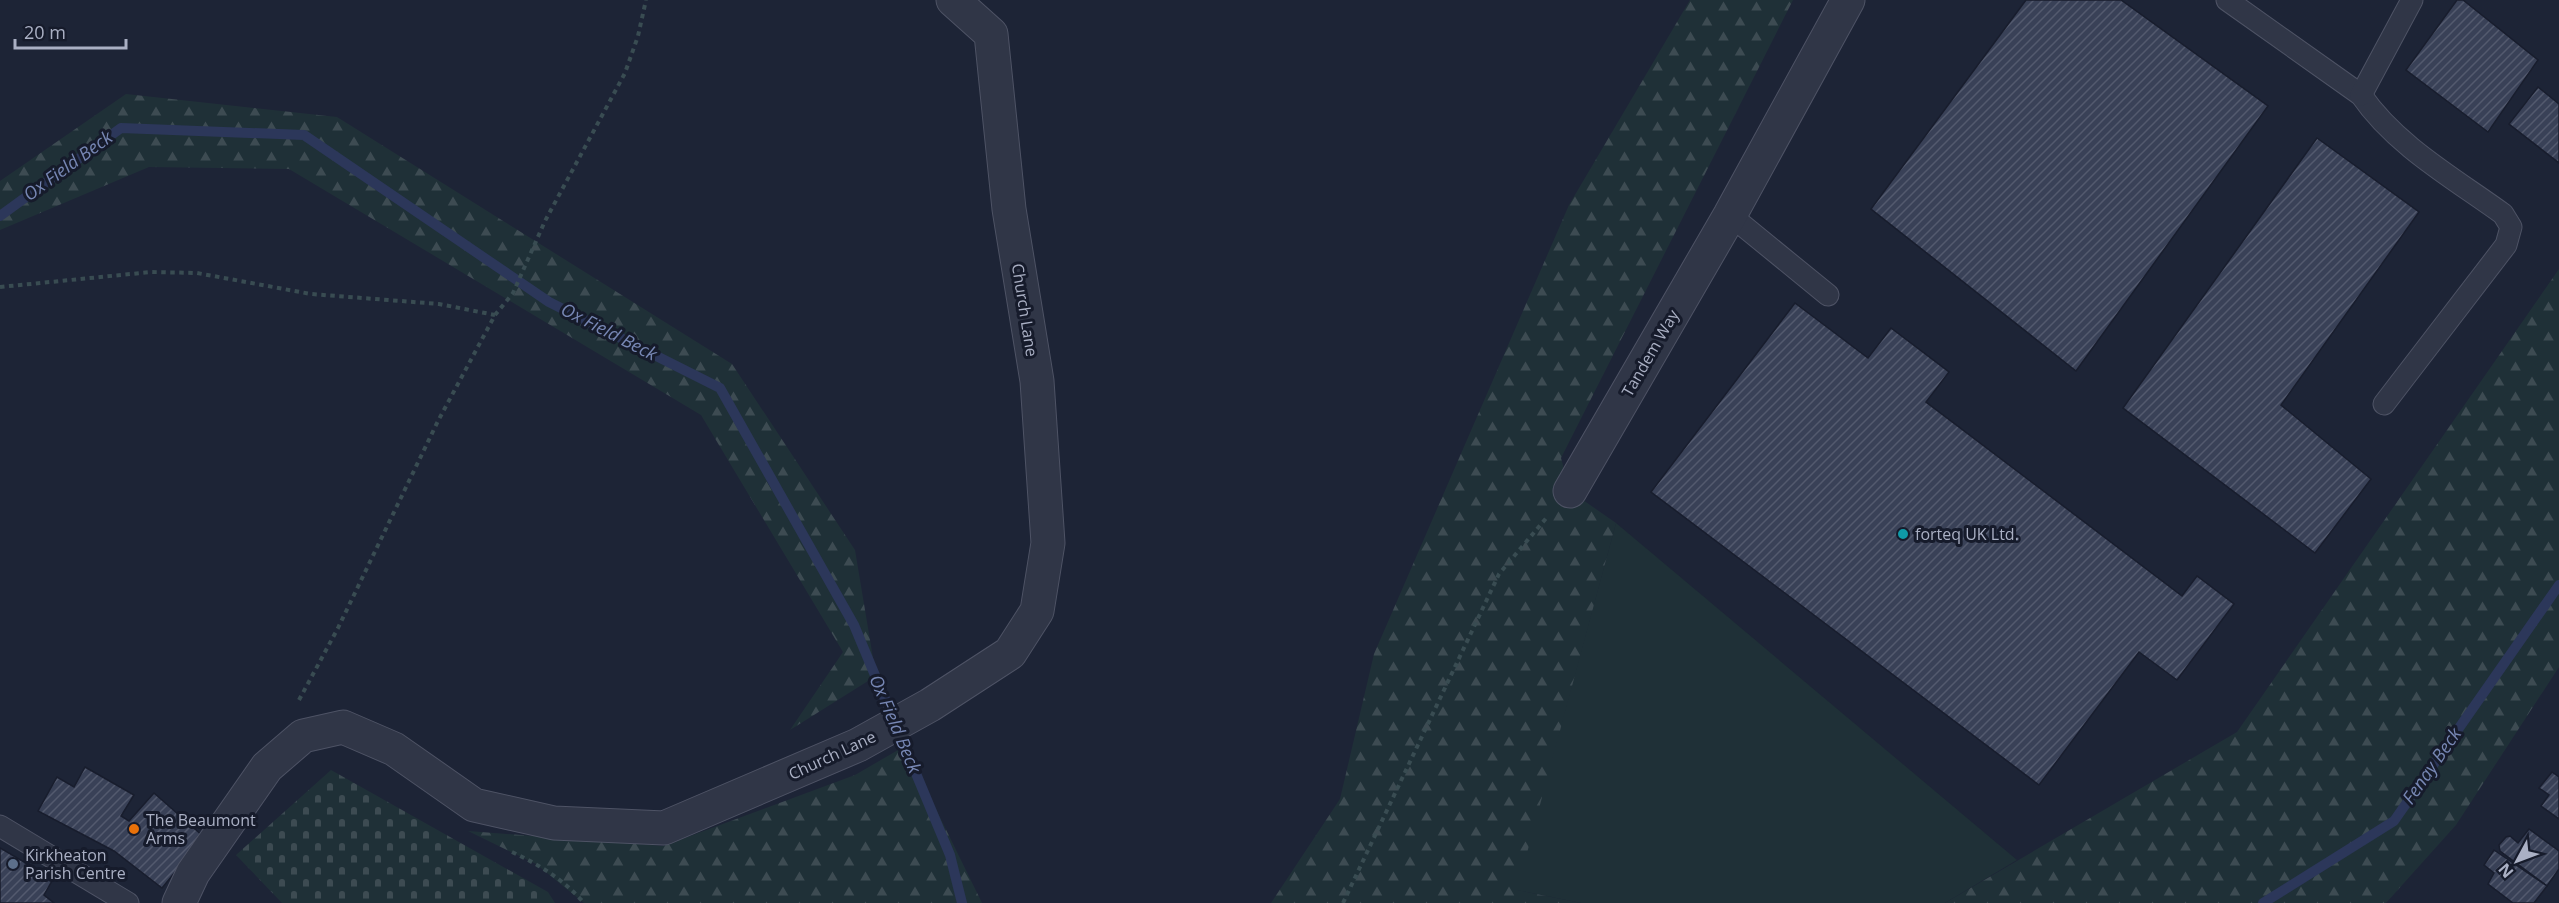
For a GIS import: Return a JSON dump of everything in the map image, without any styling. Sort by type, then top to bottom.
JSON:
[{"type":"street","name":"Church Lane","points":[[179,903],[193,873],[267,767],[303,736],[343,727],[394,749],[474,805],[554,823],[664,828],[858,746],[930,705],[1010,653],[1036,611],[1048,543],[1037,381],[1009,209],[991,34],[953,0]]},
{"type":"street","name":"Tandem Way","points":[[1569,491],[1730,215],[1848,0]]},
{"type":"lane","points":[[2227,0],[2361,96],[2373,113],[2404,142],[2504,214],[2511,227],[2506,244],[2384,404]]},
{"type":"lane","points":[[2361,96],[2412,0]]},
{"type":"lane","points":[[1730,215],[1828,295]]},
{"type":"lane","points":[[0,826],[128,903]]},
{"type":"path","points":[[303,736],[287,722],[338,628],[438,421],[495,315],[513,293],[528,258],[625,73],[638,36],[646,0]]},
{"type":"path","points":[[0,287],[152,272],[197,273],[311,294],[439,304],[495,315]]},
{"type":"path","points":[[1343,903],[1499,574],[1569,491]]},
{"type":"path","points":[[507,849],[536,864],[572,888],[584,903]]},
{"type":"green space","points":[[1690,0],[1793,0],[1561,458],[1570,491],[1616,523],[1517,890],[1581,903],[1271,903],[1340,799],[1374,654],[1569,205]]},
{"type":"green space","points":[[126,94],[337,117],[732,364],[855,550],[876,676],[790,730],[843,652],[701,415],[289,169],[149,167],[0,230],[0,181]]},
{"type":"green space","points":[[2559,269],[2559,667],[2456,825],[2386,903],[1945,903],[2237,732]]},
{"type":"green space","points":[[1616,523],[2017,860],[1945,903],[1581,903],[1516,890]]},
{"type":"green space","points":[[905,746],[982,903],[584,903],[536,864],[468,831],[663,846],[855,775]]},
{"type":"green space","points":[[331,770],[548,892],[555,903],[282,903],[236,855]]},
{"type":"building","points":[[2026,0],[2121,0],[2268,106],[2076,371],[1871,209]]},
{"type":"building","points":[[2457,0],[2463,0],[2538,60],[2488,132],[2406,70]]},
{"type":"building","points":[[2538,87],[2559,104],[2559,163],[2509,124]]},
{"type":"building","points":[[2317,138],[2419,212],[2281,405],[2371,479],[2315,553],[2123,408]]},
{"type":"building","name":"forteq UK Ltd.","points":[[1795,303],[1868,358],[1891,328],[1949,372],[1926,402],[2182,596],[2197,576],[2234,604],[2177,680],[2139,652],[2039,785],[1651,492]]},
{"type":"building","name":"The Beaumont Arms","points":[[85,767],[134,795],[121,816],[129,821],[154,793],[204,837],[162,888],[114,851],[38,811],[57,777],[74,787]]},
{"type":"building","points":[[2552,772],[2559,777],[2559,819],[2541,806],[2549,795],[2539,788]]},
{"type":"building","points":[[2529,829],[2559,851],[2559,869],[2547,886],[2500,851],[2499,845],[2506,837],[2510,836],[2518,843]]},
{"type":"building","name":"Kirkheaton Parish Centre","points":[[0,848],[53,879],[44,895],[54,903],[0,903]]},
{"type":"building","points":[[2494,850],[2547,886],[2534,903],[2513,903],[2488,884],[2494,873],[2484,865]]},
{"type":"waterway","name":"Ox Field Beck","points":[[0,216],[121,128],[304,135],[549,302],[720,388],[854,625],[950,855],[962,903]]},
{"type":"waterway","name":"Fenay Beck","points":[[2263,903],[2394,821],[2559,585]]},
{"type":"place","name":"forteq UK Ltd.","points":[[1903,534]]},
{"type":"place","name":"The Beaumont Arms","points":[[134,829]]},
{"type":"place","name":"Kirkheaton Parish Centre","points":[[13,864]]}]
